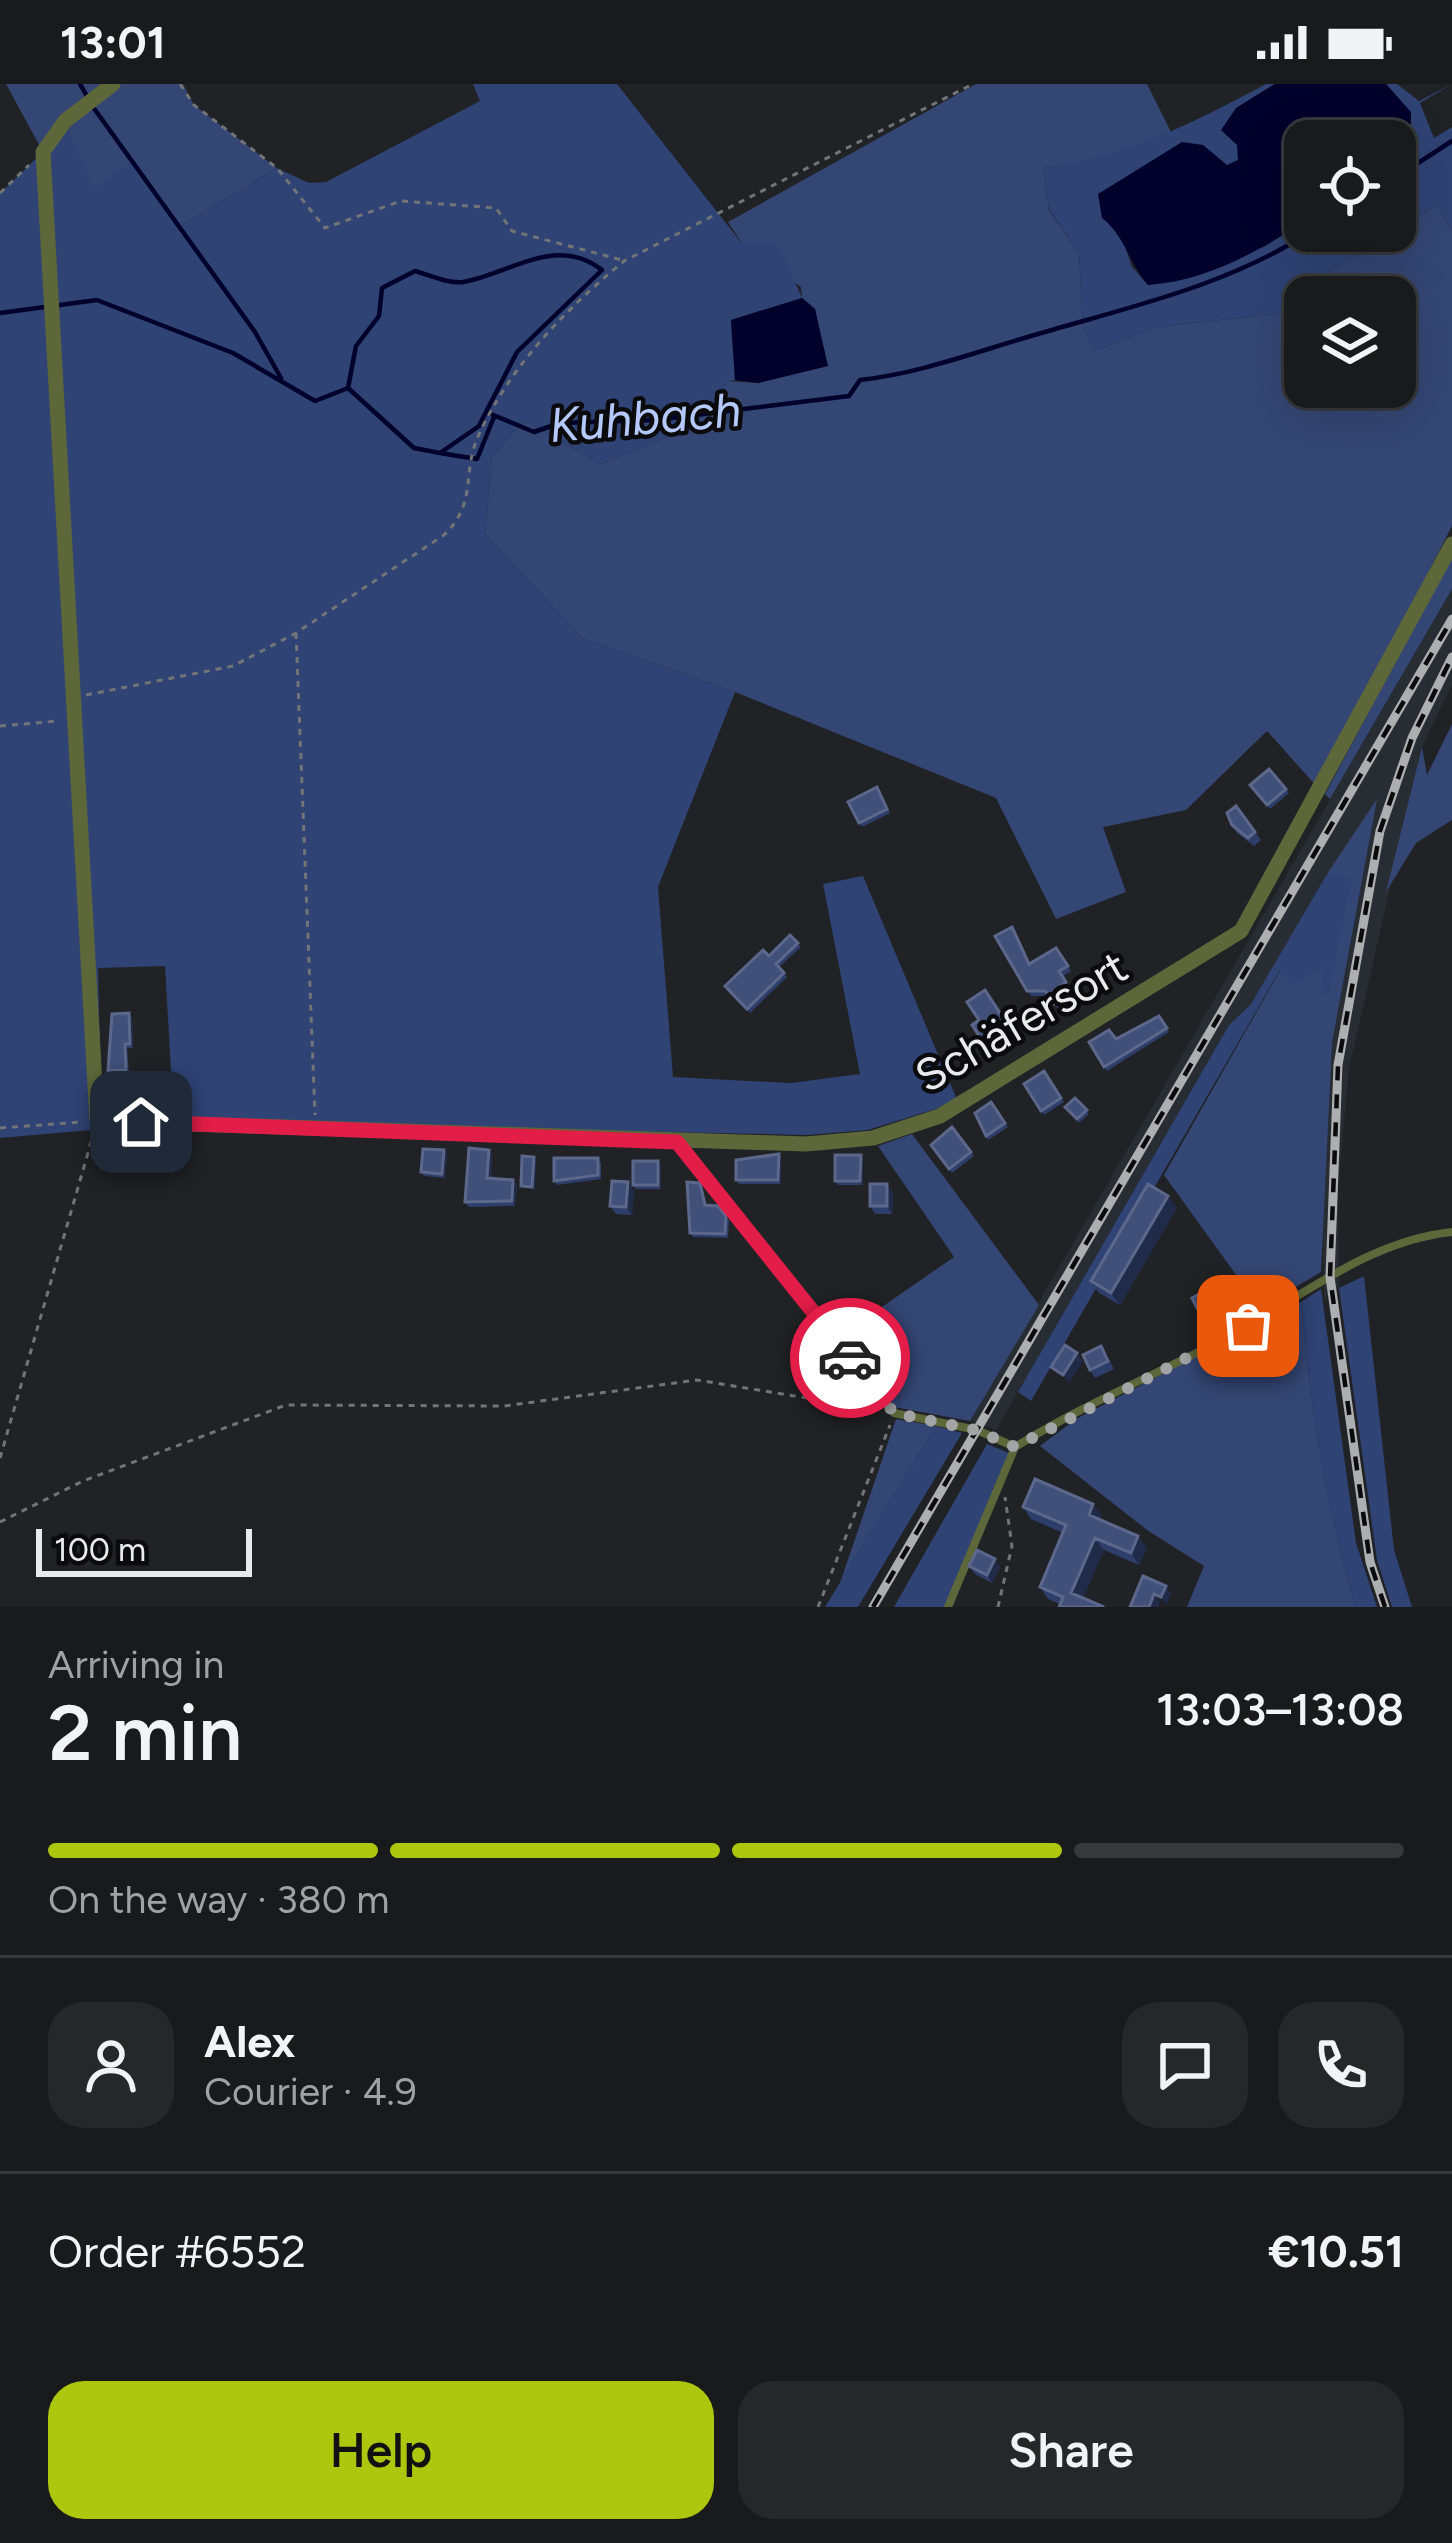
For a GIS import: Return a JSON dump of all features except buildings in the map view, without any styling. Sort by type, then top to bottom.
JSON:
[{"type":"street","points":[[97,1121],[43,152],[65,121],[113,84]]},
{"type":"street","name":"Schäfersort","points":[[97,1121],[806,1144],[873,1138],[940,1116],[1232,938],[1248,922],[1452,544]]},
{"type":"lane","points":[[677,1142],[894,1413],[976,1430],[1015,1447]]},
{"type":"lane","points":[[948,1607],[1015,1447],[1256,1322],[1355,1262],[1426,1235],[1452,1232]]},
{"type":"path","points":[[180,84],[194,105],[277,168],[325,228],[401,201],[496,208],[512,231],[624,261]]},
{"type":"path","points":[[72,697],[233,666],[296,633],[444,535],[464,512],[471,456],[481,430],[526,354],[624,261],[974,84]]},
{"type":"path","points":[[0,193],[43,152]]},
{"type":"path","points":[[296,633],[316,1129]]},
{"type":"path","points":[[0,726],[72,719]]},
{"type":"path","points":[[0,1128],[97,1121],[0,1458]]},
{"type":"path","points":[[0,1522],[82,1481],[286,1405],[504,1406],[697,1380],[894,1413],[818,1607]]},
{"type":"path","points":[[998,1607],[1012,1546],[1002,1480]]},
{"type":"shaded area","points":[[6,84],[183,84],[194,105],[277,168],[181,226],[94,191],[43,152]]},
{"type":"shaded area","points":[[473,84],[617,84],[743,245],[779,245],[802,298],[731,320],[735,380],[725,382],[721,404],[678,433],[601,464],[524,420],[492,456],[485,534],[582,638],[735,692],[658,887],[673,1077],[791,1083],[860,1074],[823,884],[863,876],[958,1102],[868,1130],[807,1135],[174,1122],[165,966],[98,968],[102,1129],[0,1138],[0,193],[43,152],[65,121],[94,190],[133,160],[181,226],[277,168],[309,183],[326,182],[480,101]]},
{"type":"shaded area","points":[[976,84],[1147,84],[1172,134],[1099,161],[1043,168],[1049,210],[1079,253],[1083,326],[1094,351],[1156,327],[1284,313],[1284,408],[1416,408],[1416,276],[1325,276],[1361,252],[1416,252],[1416,218],[1437,205],[1452,231],[1452,526],[1318,788],[1267,731],[1186,810],[1103,827],[1126,892],[1056,919],[996,798],[735,692],[582,638],[485,534],[492,456],[524,420],[601,464],[678,433],[721,404],[725,381],[758,383],[827,366],[815,309],[802,298],[801,287],[743,245],[728,222]]},
{"type":"shaded area","points":[[1266,84],[1275,84],[1236,108],[1239,160],[1228,166],[1212,156],[1120,232],[1132,267],[1148,285],[1264,247],[1284,234],[1284,252],[1361,252],[1325,276],[1284,276],[1284,313],[1156,327],[1094,351],[1083,326],[1079,253],[1049,209],[1043,168],[1103,156],[1186,125]]},
{"type":"shaded area","points":[[1275,84],[1386,84],[1411,112],[1411,120],[1284,120],[1284,234],[1190,278],[1148,285],[1102,218],[1098,194],[1182,142],[1203,145],[1227,165],[1238,160],[1237,145],[1221,130],[1236,108]]},
{"type":"shaded area","points":[[1386,84],[1397,84],[1419,101],[1452,84],[1420,103],[1434,138],[1452,127],[1452,231],[1437,205],[1416,218],[1416,120],[1411,120],[1411,113]]},
{"type":"shaded area","points":[[802,298],[815,309],[828,366],[758,383],[735,380],[731,320]]},
{"type":"shaded area","points":[[1452,557],[1452,589],[1330,799],[1325,794]]},
{"type":"shaded area","points":[[1452,589],[1452,685],[1422,747],[1349,1069],[1338,1186],[1339,1288],[1324,1299],[1322,1184],[1332,1043],[1376,802],[1251,1004],[1229,1025],[996,1430],[970,1421]]},
{"type":"shaded area","points":[[1452,724],[1452,820],[1416,843],[1386,892],[1422,747],[1427,775]]},
{"type":"shaded area","points":[[1377,799],[1332,1043],[1321,1272],[1260,1308],[1164,1175],[1281,969],[1351,880],[1327,874]]},
{"type":"shaded area","points":[[1327,874],[1351,879],[1329,994],[1322,995],[1325,964],[1293,986],[1280,970],[1031,1401],[1018,1392],[1229,1025],[1251,1004]]},
{"type":"shaded area","points":[[912,1134],[1039,1305],[970,1421],[894,1407],[840,1336],[954,1257],[878,1146]]},
{"type":"shaded area","points":[[1364,1276],[1394,1550],[1412,1607],[1392,1607],[1377,1560],[1339,1288]]},
{"type":"shaded area","points":[[1321,1289],[1356,1543],[1377,1607],[1356,1607],[1321,1456],[1301,1302]]},
{"type":"shaded area","points":[[1301,1302],[1321,1456],[1356,1607],[1187,1607],[1204,1566],[1147,1530],[1040,1446],[1076,1419]]},
{"type":"shaded area","points":[[896,1419],[936,1426],[840,1583]]},
{"type":"shaded area","points":[[936,1426],[962,1433],[858,1607],[825,1607]]},
{"type":"shaded area","points":[[987,1444],[1011,1454],[945,1607],[894,1607]]},
{"type":"waterway","points":[[80,84],[88,98]]},
{"type":"waterway","points":[[93,107],[255,332],[281,378]]},
{"type":"waterway","name":"Kuhbach","points":[[1416,164],[1452,141]]},
{"type":"waterway","name":"Kuhbach","points":[[0,313],[97,300],[233,353],[315,401],[348,388],[356,346],[379,316],[382,288],[415,271],[463,282],[550,256],[585,260],[602,270],[517,352],[486,412],[534,432],[560,423],[655,420],[849,396],[860,380],[928,367],[1180,292],[1284,248]]},
{"type":"waterway","points":[[348,388],[414,448],[440,453],[479,426],[486,412]]},
{"type":"waterway","points":[[440,453],[477,459],[494,417]]},
{"type":"railway","points":[[873,1607],[1452,619]]},
{"type":"railway","points":[[1385,1607],[1370,1562],[1330,1277],[1338,1065],[1380,831],[1412,738],[1452,657]]},
{"type":"way so far","points":[[850,1358],[894,1413],[976,1430],[1015,1447],[1064,1416],[1248,1326]]},
{"type":"route","points":[[141,1122],[677,1142],[850,1358]]}]
